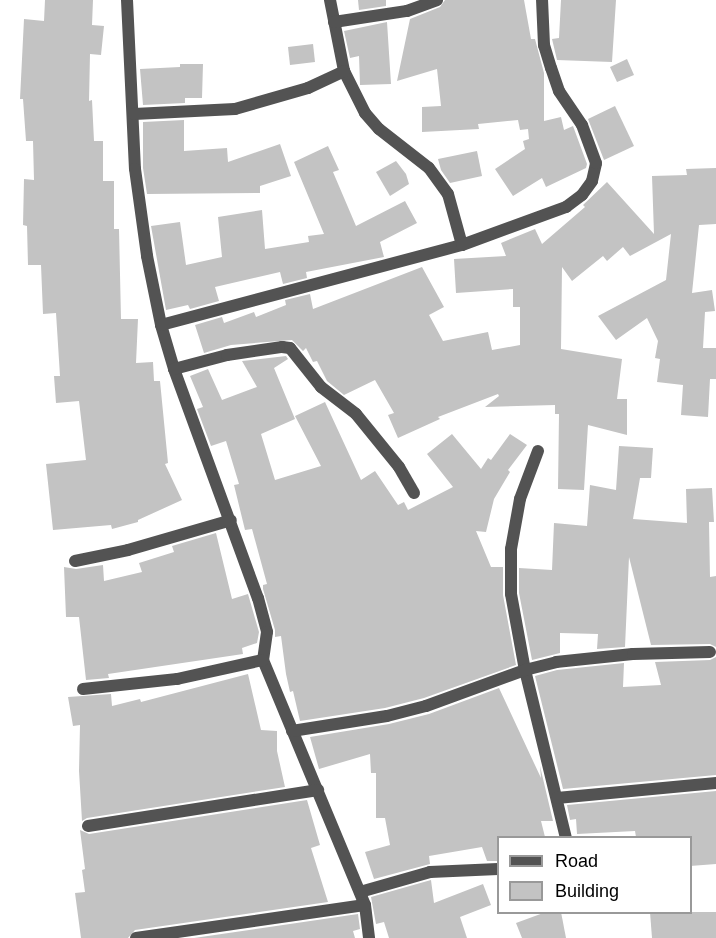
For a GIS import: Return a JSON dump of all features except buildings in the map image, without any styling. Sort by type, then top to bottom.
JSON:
[{"type":"street","points":[[127,0],[135,170],[147,256],[161,325],[174,369],[231,520],[267,632],[263,660],[365,905],[369,938]]},
{"type":"street","points":[[330,0],[344,71],[365,113],[379,129],[429,168],[448,194],[462,245]]},
{"type":"street","points":[[334,22],[407,11],[437,0]]},
{"type":"street","points":[[161,325],[462,245],[566,207],[582,195],[592,181],[596,163],[582,125],[559,91],[544,45],[542,0]]},
{"type":"street","points":[[134,114],[235,110],[308,88],[344,71]]},
{"type":"street","points":[[174,369],[227,355],[282,347],[290,348],[321,387],[356,414],[399,467],[414,494]]},
{"type":"street","points":[[538,451],[520,499],[511,549],[511,594],[525,670],[566,836]]},
{"type":"street","points":[[75,561],[128,550],[231,520]]},
{"type":"street","points":[[292,731],[387,716],[426,706],[525,670],[585,657],[711,652]]},
{"type":"street","points":[[83,689],[177,679],[263,660]]},
{"type":"street","points":[[557,798],[716,783]]},
{"type":"street","points":[[88,826],[318,790]]},
{"type":"street","points":[[360,892],[430,872],[497,869]]},
{"type":"street","points":[[136,938],[365,905]]}]
